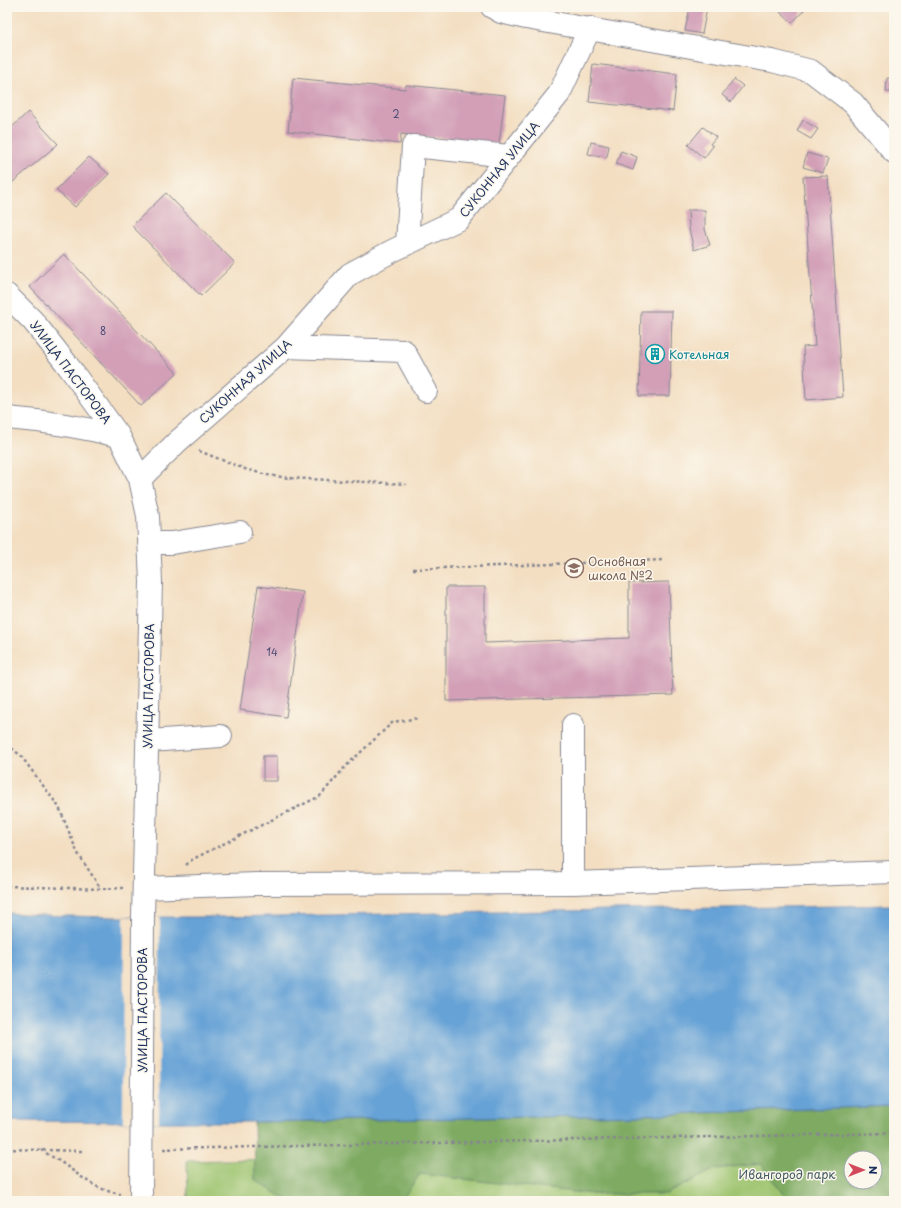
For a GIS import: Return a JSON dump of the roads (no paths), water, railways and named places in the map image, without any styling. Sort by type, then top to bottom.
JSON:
[{"type":"street","points":[[492,7],[501,12],[526,18],[772,60],[811,72],[853,103],[894,152]]},
{"type":"street","name":"СУКОННАЯ УЛИЦА","points":[[140,479],[177,442],[286,347],[350,274],[406,244],[459,219],[559,94],[590,28]]},
{"type":"street","points":[[406,244],[413,146],[509,156]]},
{"type":"street","name":"УЛИЦА ПАСТОРОВА","points":[[7,295],[33,321],[66,363],[119,436],[140,479],[148,516],[151,582],[153,887],[143,917],[141,1199]]},
{"type":"street","points":[[286,347],[404,351],[426,391]]},
{"type":"street","points":[[7,418],[75,426],[119,436]]},
{"type":"street","points":[[149,543],[172,543],[240,532]]},
{"type":"street","points":[[573,725],[573,883]]},
{"type":"street","points":[[150,741],[221,736]]},
{"type":"street","points":[[153,887],[264,884],[573,883],[894,872]]},
{"type":"water","points":[[894,905],[894,1106],[640,1115],[254,1122],[7,1121],[7,913],[33,915],[139,917],[219,917]]},
{"type":"place","name":"Котельная","points":[[655,354]]},
{"type":"place","name":"Основная школа №2","points":[[574,568]]},
{"type":"park label","name":"Ивангород парк","points":[[787,1174]]}]
